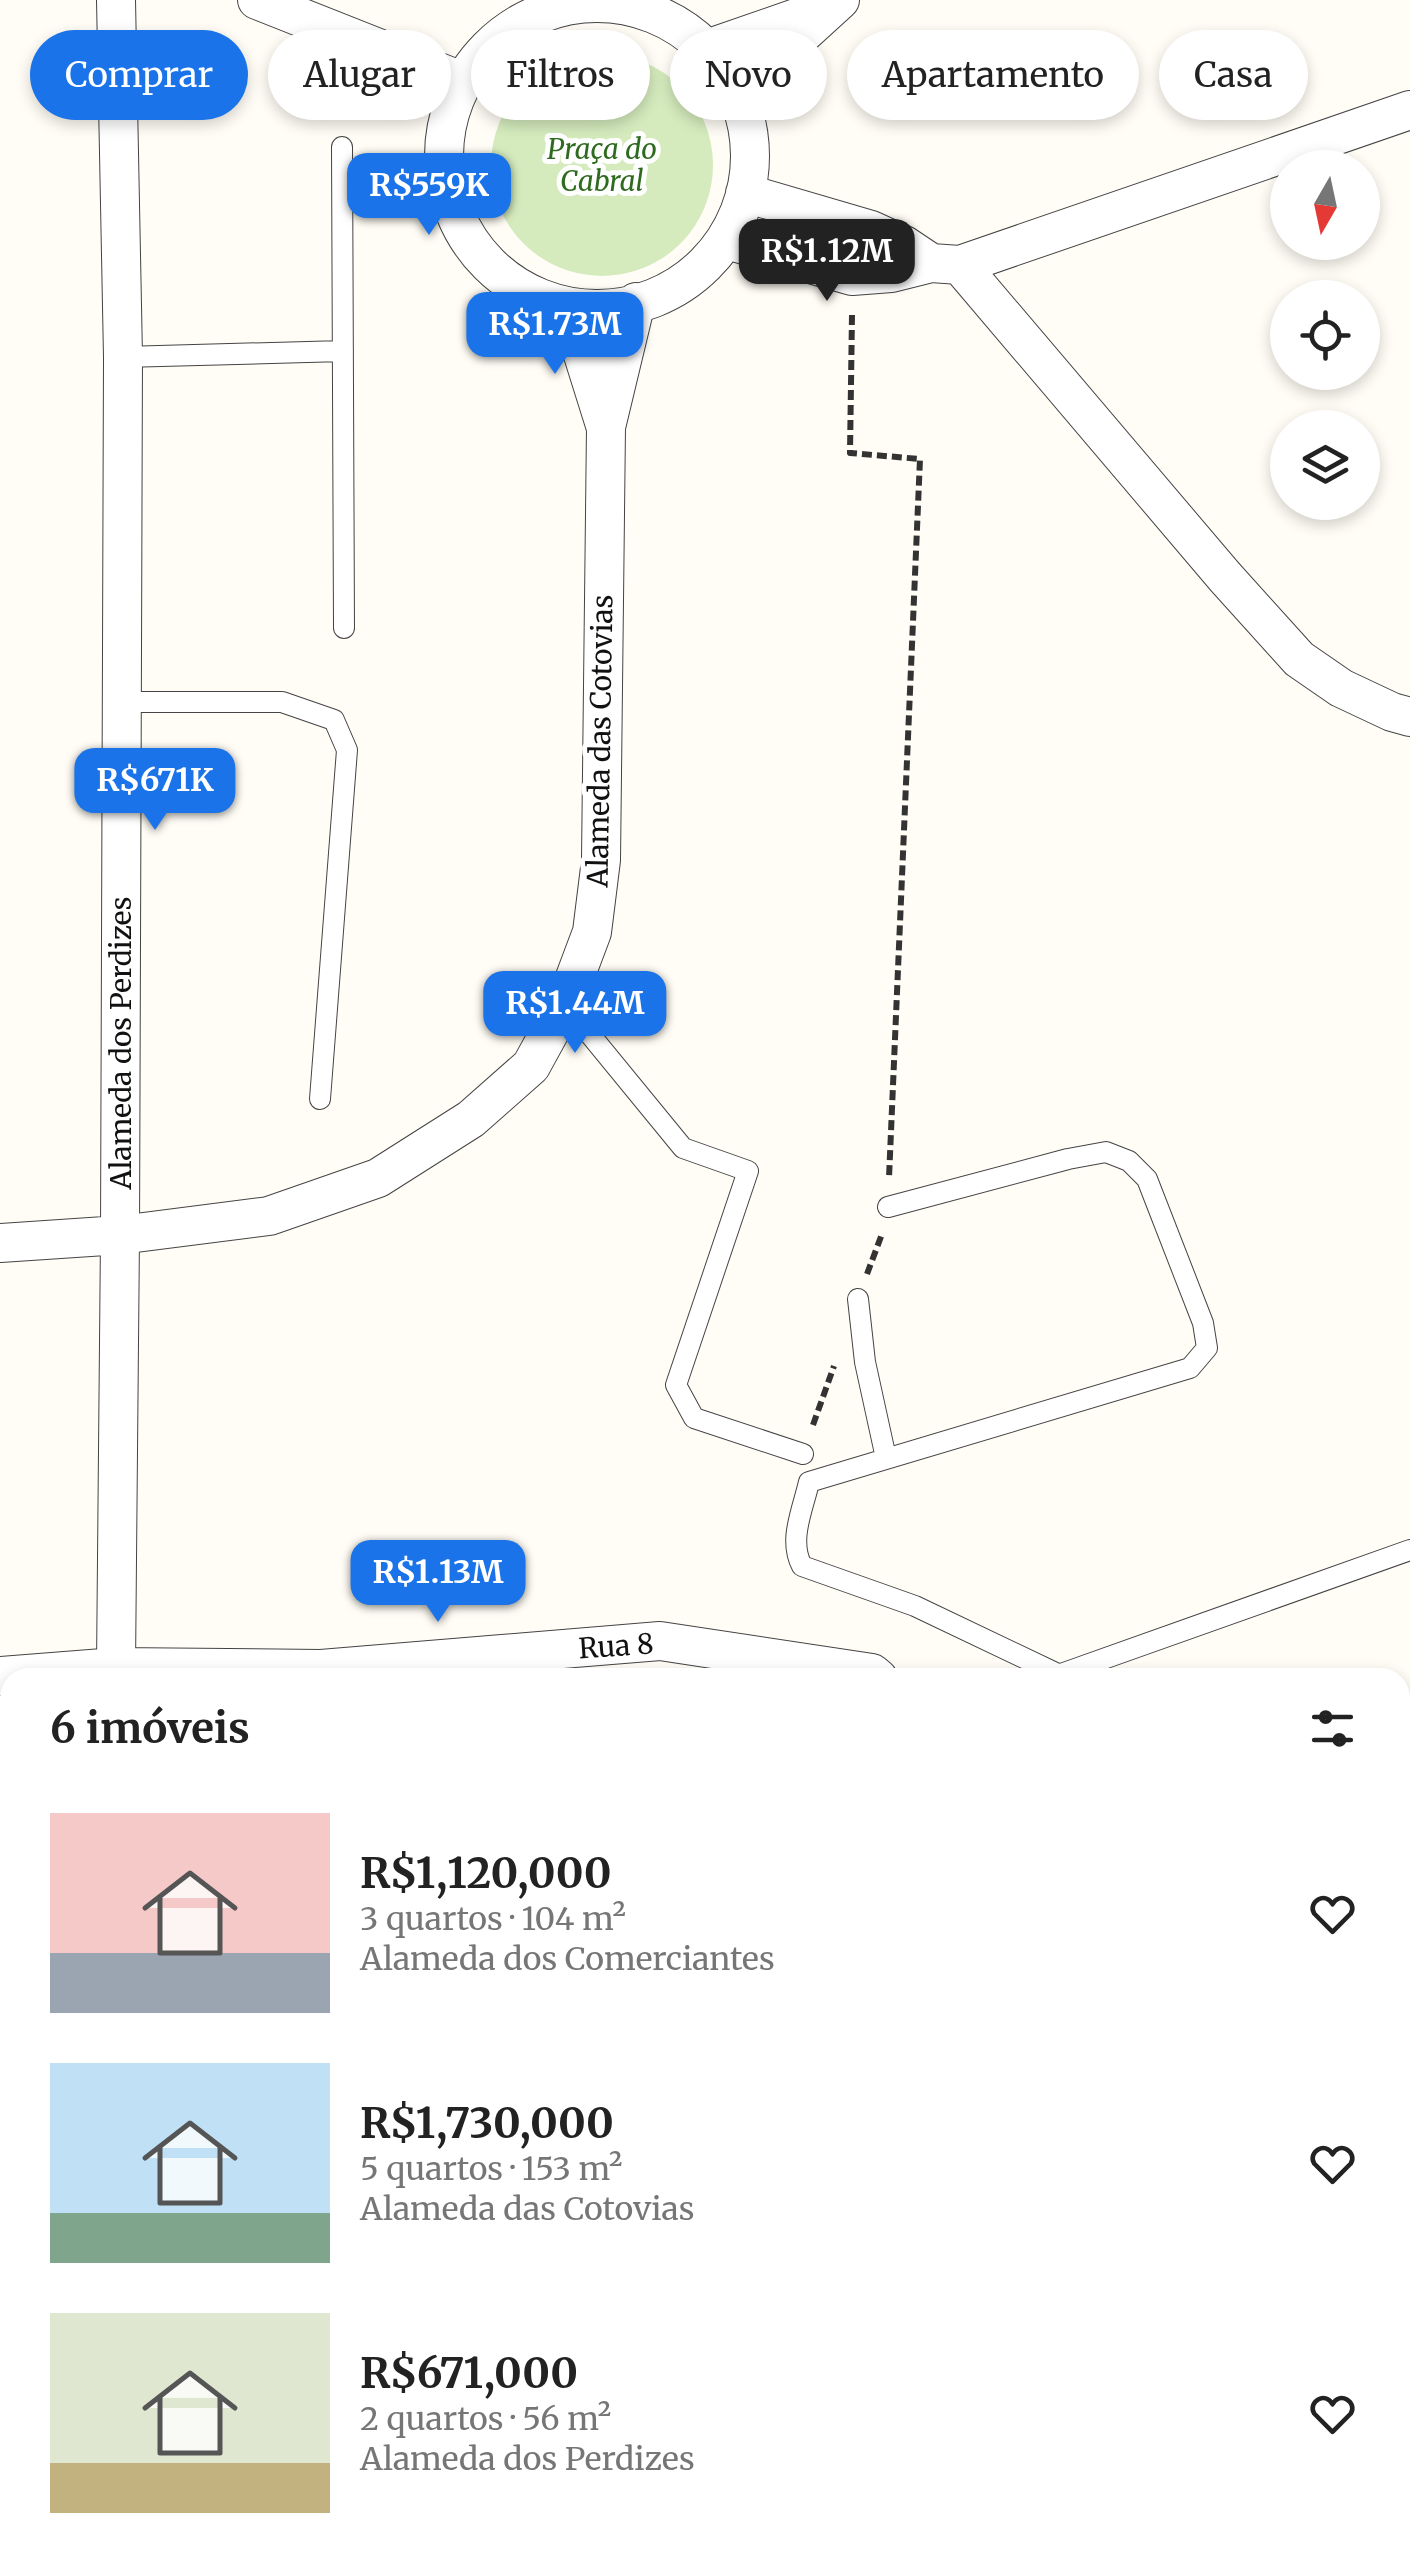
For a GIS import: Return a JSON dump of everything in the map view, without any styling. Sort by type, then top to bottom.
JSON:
[{"type":"street","name":"Alameda dos Perdizes","points":[[112,1668],[120,1235],[123,357],[116,0]]},
{"type":"street","points":[[257,0],[302,10],[459,80]]},
{"type":"street","points":[[682,30],[634,4],[601,1],[568,4],[505,33],[459,80],[442,149],[447,195],[466,238],[496,274],[536,298],[581,310],[611,309],[673,291],[710,262],[727,240],[750,179],[750,135],[746,120]]},
{"type":"street","points":[[760,30],[835,3]]},
{"type":"street","points":[[806,30],[835,3]]},
{"type":"street","points":[[727,240],[852,276],[945,264],[1410,110]]},
{"type":"street","points":[[745,193],[870,230],[945,264],[1299,659],[1341,688],[1410,717]]},
{"type":"street","name":"Alameda das Cotovias","points":[[0,1243],[120,1235],[269,1216],[378,1178],[472,1119],[531,1066],[565,1004],[592,932],[601,860],[606,427],[636,302]]},
{"type":"street","name":"Alameda das Cotovias","points":[[568,306],[606,427]]},
{"type":"street","name":"Rua 8","points":[[321,1668],[660,1641],[831,1668]]},
{"type":"lane","points":[[342,147],[344,628]]},
{"type":"lane","points":[[123,357],[343,351]]},
{"type":"lane","points":[[122,702],[282,702],[334,720],[347,750],[320,1099]]},
{"type":"lane","points":[[565,1004],[683,1148],[748,1171],[676,1386],[694,1418],[803,1454]]},
{"type":"lane","points":[[888,1207],[1068,1158],[1106,1152],[1129,1161],[1147,1180],[1203,1323],[1206,1348],[1190,1368],[809,1482],[794,1544],[802,1566],[915,1606],[1046,1668]]},
{"type":"lane","points":[[858,1299],[865,1362],[886,1458]]},
{"type":"lane","points":[[1085,1668],[1410,1550]]},
{"type":"path","points":[[852,276],[850,453],[920,458],[888,1207]]},
{"type":"green space","name":"Praça do Cabral","points":[[650,65],[670,78],[670,120],[703,120],[711,143],[711,187],[694,227],[664,257],[624,274],[580,274],[540,257],[510,227],[493,187],[493,143],[501,120],[650,120]]}]
